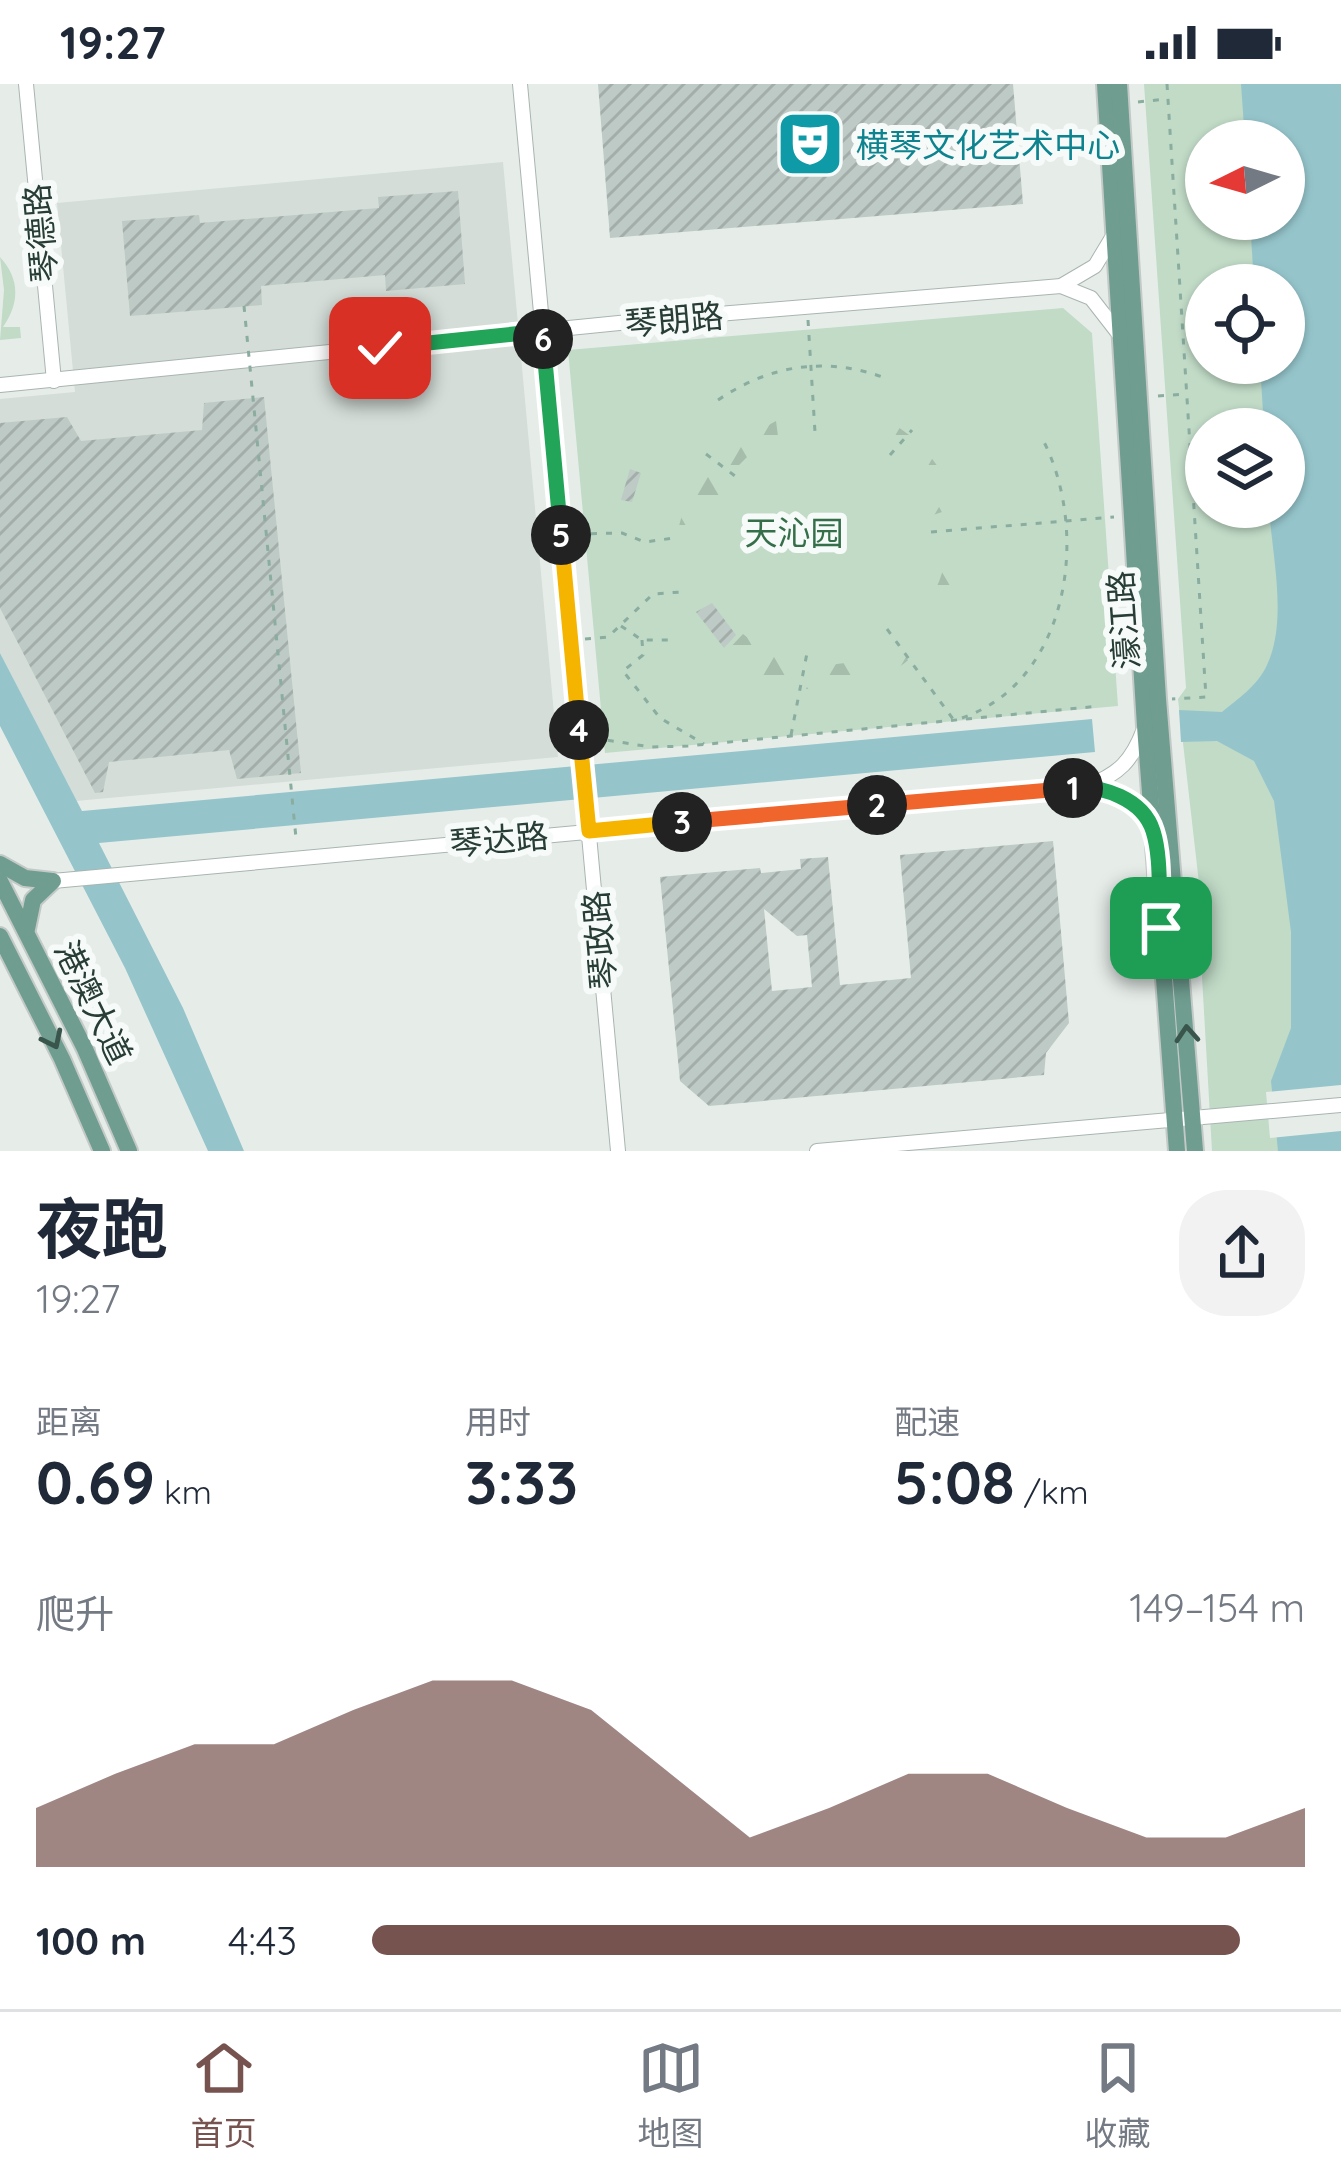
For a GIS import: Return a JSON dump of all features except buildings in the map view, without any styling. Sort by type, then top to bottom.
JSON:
[{"type":"main road","name":"濠江路","points":[[1105,84],[1153,827],[1184,1119],[1195,1151]]},
{"type":"main road","name":"濠江路","points":[[1119,84],[1184,1119],[1177,1151]]},
{"type":"main road","points":[[0,864],[25,878],[53,881]]},
{"type":"main road","name":"港澳大道","points":[[0,881],[85,1048],[129,1151]]},
{"type":"main road","points":[[28,935],[29,908],[38,892],[53,881]]},
{"type":"main road","name":"港澳大道","points":[[0,936],[102,1151]]},
{"type":"street","name":"琴德路","points":[[26,84],[54,381]]},
{"type":"street","name":"琴政路","points":[[520,84],[618,1151]]},
{"type":"street","points":[[1061,286],[1095,266],[1114,235]]},
{"type":"street","name":"琴朗路","points":[[0,385],[1061,286]]},
{"type":"street","points":[[1061,286],[1082,292],[1099,305],[1120,336]]},
{"type":"street","points":[[1088,786],[1113,776],[1133,757],[1145,727]]},
{"type":"street","points":[[1088,786],[1110,790],[1153,827]]},
{"type":"street","name":"琴达路","points":[[53,881],[1088,786]]},
{"type":"street","points":[[817,1151],[1341,1106]]},
{"type":"path","points":[[1158,699],[1207,697],[1167,84]]},
{"type":"path","points":[[1138,102],[1168,99]]},
{"type":"path","points":[[244,306],[296,838]]},
{"type":"path","points":[[807,307],[815,432]]},
{"type":"path","points":[[718,400],[772,372],[812,365],[851,368],[888,379]]},
{"type":"path","points":[[1158,395],[1187,394]]},
{"type":"path","points":[[890,455],[912,430]]},
{"type":"path","points":[[955,720],[991,705],[1010,690],[1041,651],[1062,591],[1066,521],[1062,490],[1042,440]]},
{"type":"path","points":[[706,454],[736,476]]},
{"type":"path","points":[[931,532],[1132,515]]},
{"type":"path","points":[[562,536],[622,533],[645,542],[674,538]]},
{"type":"path","points":[[571,640],[608,637],[653,594],[681,592]]},
{"type":"path","points":[[620,625],[642,640],[669,640]]},
{"type":"path","points":[[886,629],[955,720]]},
{"type":"path","points":[[642,640],[643,655],[622,671],[660,718],[705,744]]},
{"type":"path","points":[[791,736],[808,649]]},
{"type":"path","points":[[580,734],[651,747],[1100,706]]},
{"type":"shaded area","points":[[503,162],[558,757],[76,801],[0,653],[0,399],[75,392],[57,203]]},
{"type":"green space","points":[[1144,84],[1341,84],[1341,1151],[1212,1151],[1202,977],[1205,936],[1178,699],[1186,688]]},
{"type":"green space","points":[[0,257],[15,291],[13,309],[3,327],[20,327],[21,338],[0,340],[4,290]]},
{"type":"green space","name":"天沁园","points":[[1063,308],[1092,333],[1118,706],[605,753],[568,350]]},
{"type":"green space","points":[[833,403],[875,415],[909,435],[936,463],[956,501],[940,506],[942,512],[933,515],[921,486],[903,462],[879,443],[850,430],[852,421],[832,413]]},
{"type":"green space","points":[[760,417],[765,427],[776,421],[778,436],[751,453],[731,475],[710,531],[679,526],[708,462],[730,438]]},
{"type":"green space","points":[[943,570],[962,573],[947,612],[925,644],[898,668],[867,683],[833,690],[797,687],[760,676],[724,654],[743,634],[772,652],[802,662],[861,659],[911,627]]},
{"type":"water","points":[[1241,84],[1341,84],[1341,1151],[1278,1151],[1271,1081],[1291,1028],[1291,932],[1274,801],[1254,761],[1217,741],[1181,742],[1179,710],[1222,712],[1267,665],[1277,628],[1271,528],[1305,528],[1305,408],[1263,408],[1261,384],[1305,384],[1305,264],[1253,264],[1251,240],[1305,240],[1305,120],[1244,120]]},
{"type":"water","points":[[0,653],[82,811],[1092,719],[1095,752],[99,843],[183,1008],[244,1151],[208,1151],[125,968],[0,726]]},
{"type":"pier","points":[[1341,1085],[1341,1131],[1270,1138],[1266,1092]]},
{"type":"place","name":"横琴文化艺术中心","points":[[810,144]]},
{"type":"route","points":[[380,348],[543,331],[589,831],[1088,786],[1110,790],[1153,827],[1161,928]]}]
